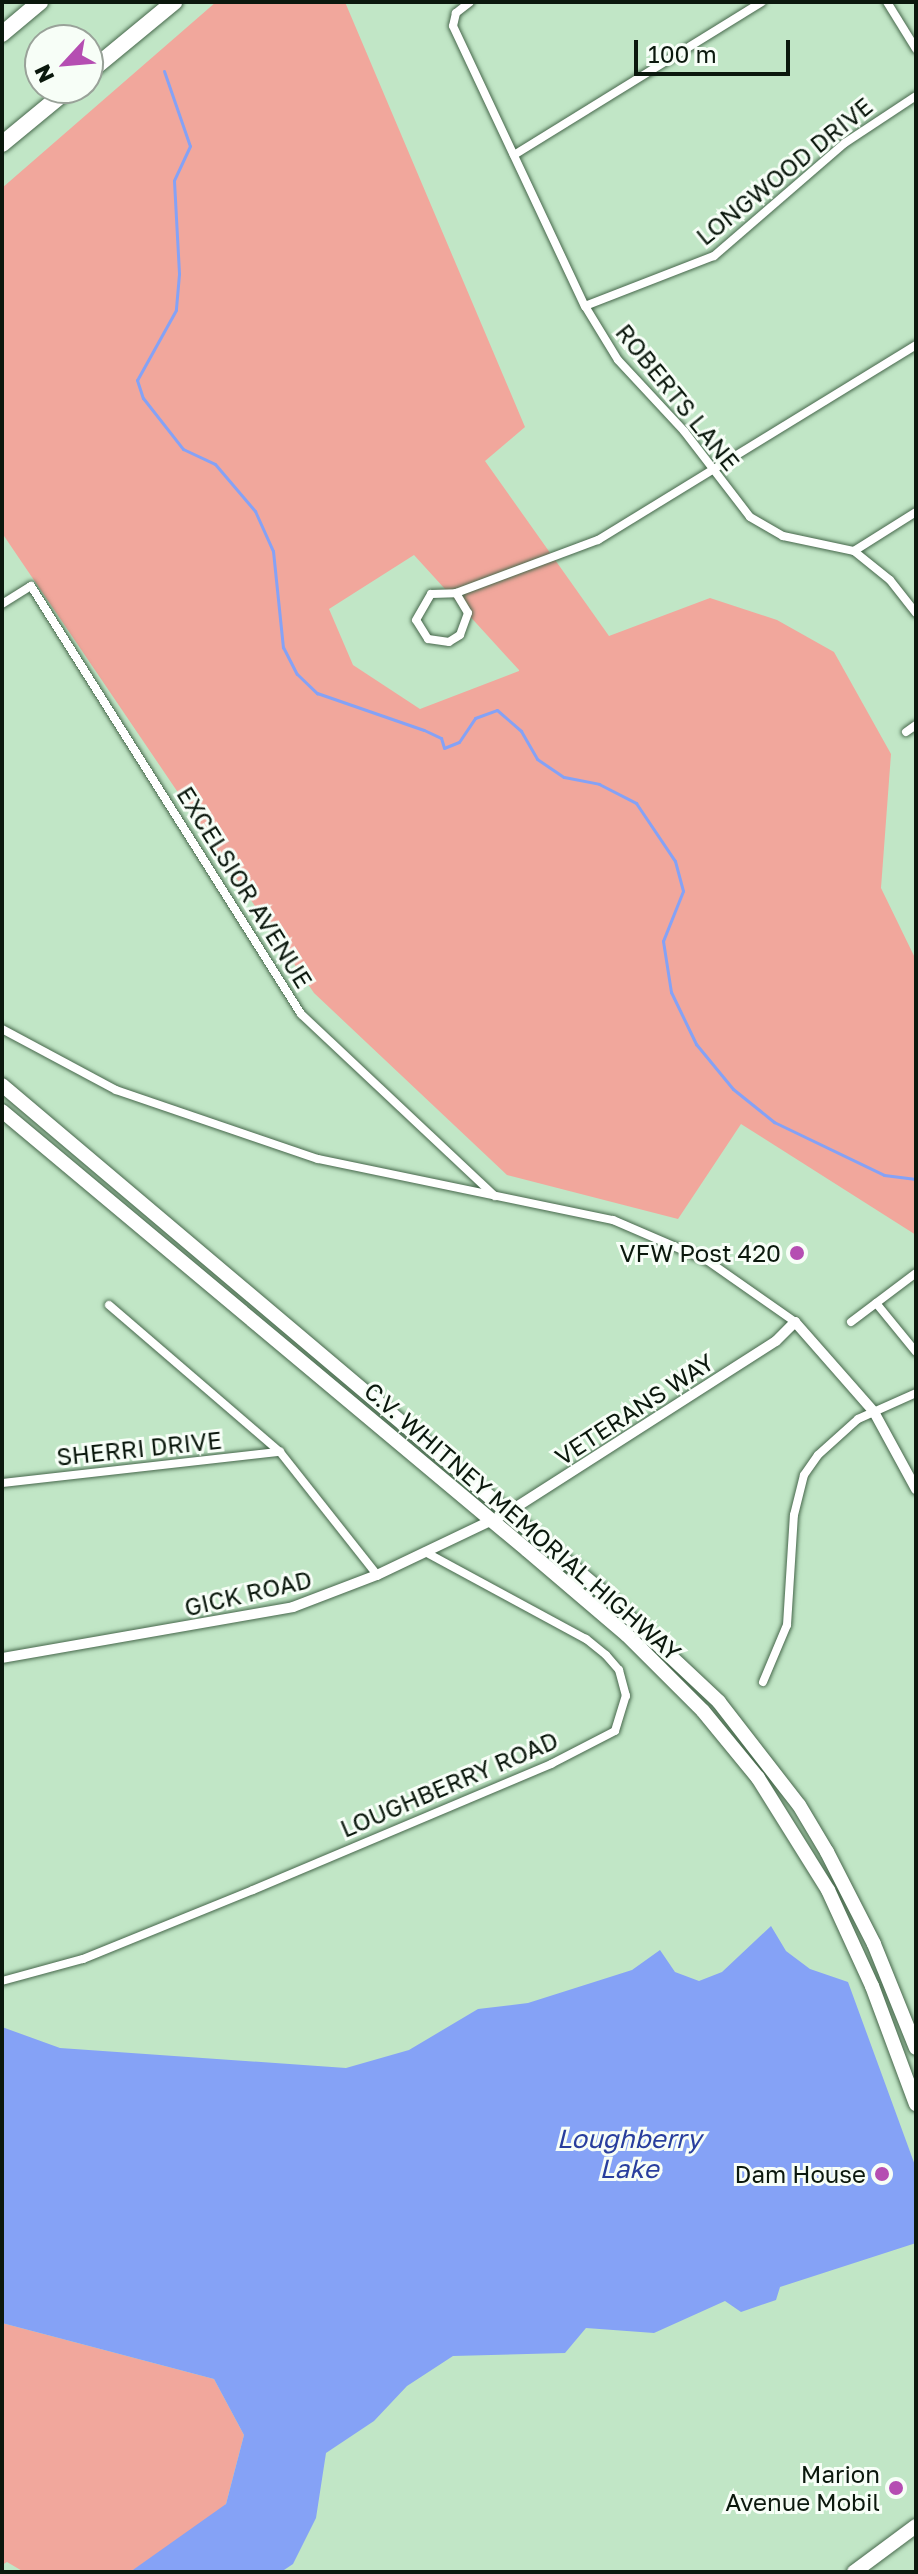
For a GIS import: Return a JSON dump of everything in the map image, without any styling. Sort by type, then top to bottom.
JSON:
[{"type":"highway","points":[[2,34],[40,2]]},
{"type":"highway","points":[[104,60],[174,2]]},
{"type":"highway","points":[[2,144],[51,104]]},
{"type":"main road","name":"C.V. WHITNEY MEMORIAL HIGHWAY","points":[[2,1085],[645,1629],[719,1702],[812,1825],[859,1910],[916,2048]]},
{"type":"main road","name":"C.V. WHITNEY MEMORIAL HIGHWAY","points":[[2,1111],[489,1520],[673,1679],[758,1778],[841,1916],[916,2104]]},
{"type":"main road","points":[[854,2572],[916,2526]]},
{"type":"street","name":"ROBERTS LANE","points":[[470,2],[452,19],[455,32],[585,306],[618,360],[715,471],[740,508],[783,536],[854,551],[890,580],[916,613]]},
{"type":"street","points":[[514,155],[762,2]]},
{"type":"street","points":[[887,2],[916,49]]},
{"type":"street","name":"LONGWOOD DRIVE","points":[[585,306],[714,256],[845,143],[916,96]]},
{"type":"street","points":[[456,593],[468,613],[460,635],[449,642],[428,639],[416,620],[423,601],[441,590],[456,593],[467,585],[598,540],[916,345]]},
{"type":"street","points":[[854,551],[916,512]]},
{"type":"street","name":"EXCELSIOR AVENUE","points":[[2,604],[31,586],[301,1014],[496,1196]]},
{"type":"street","points":[[906,732],[916,725]]},
{"type":"street","points":[[2,1029],[94,1080],[197,1121],[318,1159],[613,1220],[665,1240],[745,1284],[795,1322],[874,1412],[916,1489]]},
{"type":"street","points":[[851,1322],[916,1273]]},
{"type":"street","points":[[876,1303],[916,1352]]},
{"type":"street","points":[[109,1305],[280,1452],[377,1575]]},
{"type":"street","name":"VETERANS WAY","points":[[489,1520],[507,1513],[776,1341],[795,1322]]},
{"type":"street","points":[[763,1682],[787,1625],[794,1515],[804,1475],[838,1435],[874,1412],[916,1393]]},
{"type":"street","name":"SHERRI DRIVE","points":[[2,1483],[280,1452]]},
{"type":"street","name":"GICK ROAD","points":[[2,1658],[280,1610],[377,1575],[489,1520]]},
{"type":"street","name":"LOUGHBERRY ROAD","points":[[2,1981],[24,1978],[253,1890],[551,1764],[615,1731],[626,1696],[619,1670],[606,1655],[586,1639],[425,1552]]},
{"type":"shaded area","points":[[216,2],[345,2],[525,427],[485,461],[609,636],[710,598],[777,620],[834,652],[891,754],[881,888],[916,960],[916,1235],[741,1124],[678,1219],[507,1175],[314,993],[2,533],[2,188],[99,104],[104,104],[104,99]],"holes":[[[414,555],[519,671],[420,709],[353,665],[329,609]]]},
{"type":"shaded area","points":[[2,2323],[214,2379],[244,2435],[226,2504],[213,2518],[130,2572],[24,2572],[7,2562],[2,2565]]},
{"type":"water","name":"Loughberry Lake","points":[[771,1926],[786,1951],[810,1969],[848,1982],[916,2168],[916,2243],[780,2287],[776,2300],[741,2312],[725,2301],[654,2333],[586,2328],[565,2353],[453,2356],[407,2386],[374,2421],[326,2453],[316,2518],[293,2564],[281,2572],[130,2572],[226,2504],[244,2435],[214,2379],[2,2323],[2,2027],[60,2048],[346,2068],[409,2050],[478,2009],[528,2003],[632,1970],[660,1950],[675,1972],[699,1981],[722,1972]]},
{"type":"waterway","points":[[164,71],[190,146],[174,181],[179,274],[176,310],[137,380],[143,398],[183,449],[215,464],[255,511],[273,551],[283,647],[297,674],[317,693],[424,730],[441,738],[444,748],[459,742],[475,718],[497,710],[521,731],[537,759],[564,777],[599,784],[636,803],[675,861],[683,891],[663,941],[671,992],[696,1044],[733,1089],[774,1122],[884,1175],[916,1179]]},
{"type":"place","name":"VFW Post 420","points":[[797,1253]]},
{"type":"place","name":"Dam House","points":[[882,2174]]},
{"type":"place","name":"Marion Avenue Mobil","points":[[896,2488]]}]
